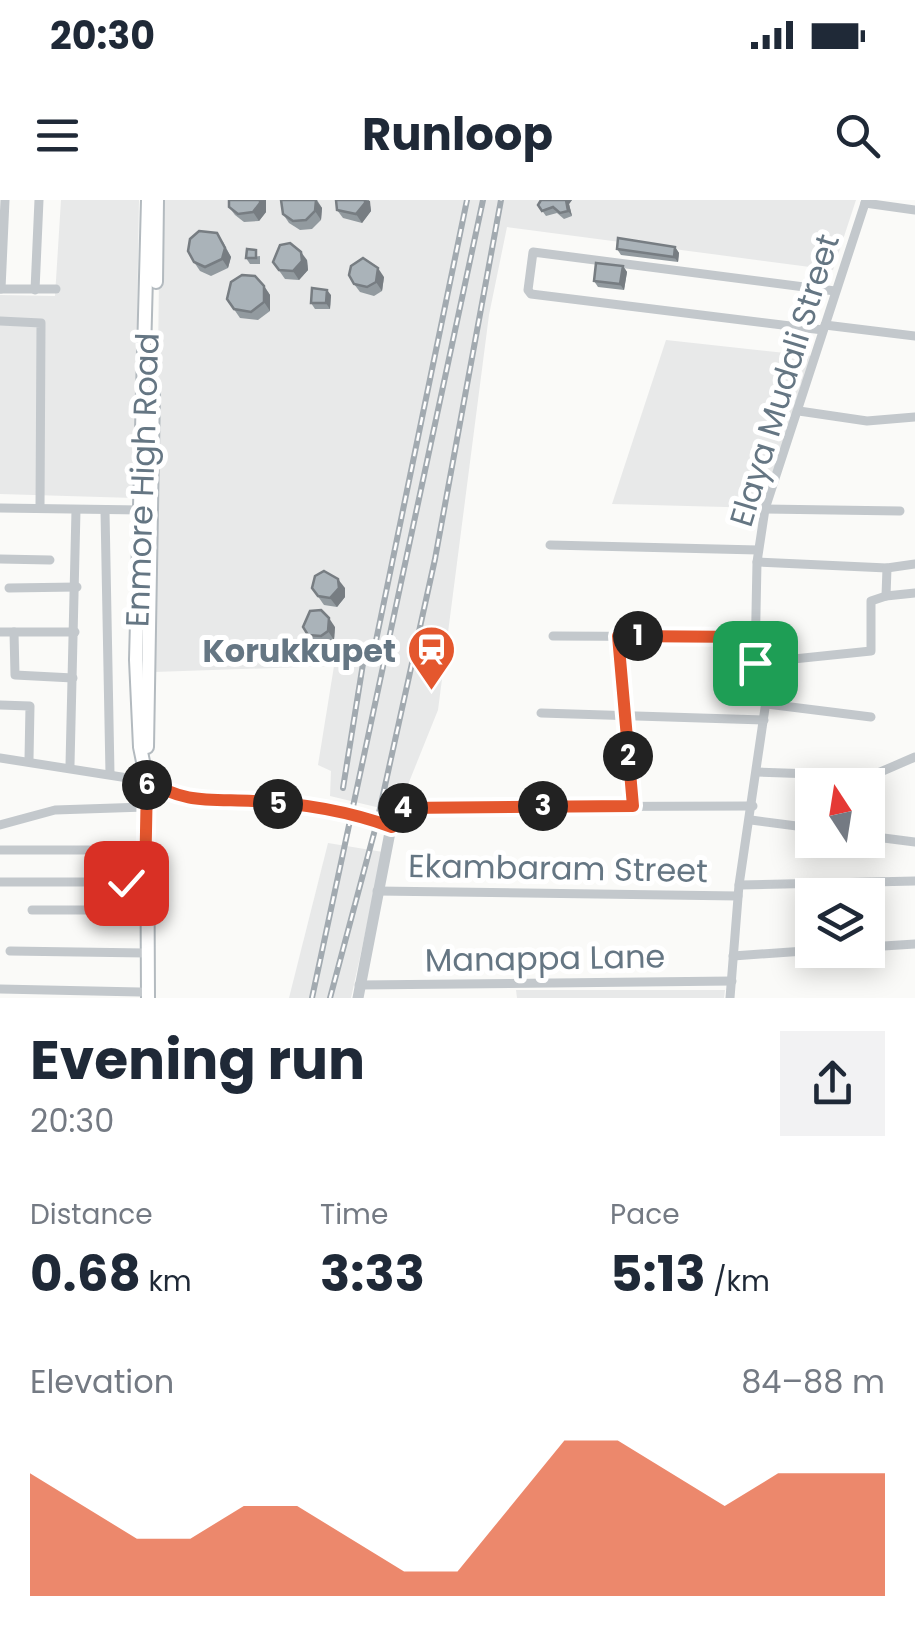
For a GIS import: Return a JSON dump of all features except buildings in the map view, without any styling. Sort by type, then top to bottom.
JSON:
[{"type":"main road","name":"Enmore High Road","points":[[146,992],[148,200]]},
{"type":"main road","name":"Enmore High Road","points":[[145,510],[158,200]]},
{"type":"street","points":[[4,200],[1,290],[56,289]]},
{"type":"street","points":[[35,290],[39,200]]},
{"type":"street","points":[[865,201],[915,210]]},
{"type":"street","name":"Elaya Mudali Street","points":[[730,998],[739,890],[770,674],[755,663],[752,637],[758,550],[765,509],[865,201]]},
{"type":"street","points":[[835,291],[533,252],[531,294],[915,336]]},
{"type":"street","points":[[0,321],[41,323],[40,508]]},
{"type":"street","points":[[799,411],[867,421],[915,417]]},
{"type":"street","points":[[0,508],[145,510]]},
{"type":"street","points":[[765,509],[900,511]]},
{"type":"street","points":[[70,766],[76,510]]},
{"type":"street","points":[[105,510],[110,774]]},
{"type":"street","points":[[550,544],[758,550]]},
{"type":"street","points":[[0,560],[50,560]]},
{"type":"street","points":[[757,562],[888,568],[915,564]]},
{"type":"street","points":[[886,596],[888,568]]},
{"type":"street","points":[[9,588],[77,588]]},
{"type":"street","points":[[755,663],[871,651],[871,601],[915,593]]},
{"type":"street","points":[[0,632],[75,632]]},
{"type":"street","points":[[14,632],[15,675],[73,678]]},
{"type":"street","points":[[553,636],[752,637]]},
{"type":"street","points":[[618,636],[633,806]]},
{"type":"street","points":[[767,704],[871,717]]},
{"type":"street","points":[[0,705],[30,706],[29,758]]},
{"type":"street","points":[[541,713],[764,720]]},
{"type":"street","points":[[0,758],[29,758],[147,780],[170,796],[203,802],[252,800],[316,808],[392,827]]},
{"type":"street","points":[[757,772],[872,776],[915,758]]},
{"type":"street","points":[[359,992],[377,891],[392,827],[401,808],[752,806]]},
{"type":"street","points":[[0,825],[55,810],[145,807]]},
{"type":"street","points":[[751,820],[795,826]]},
{"type":"street","points":[[885,838],[915,842]]},
{"type":"street","points":[[0,850],[145,850]]},
{"type":"street","name":"Ekambaram Street","points":[[377,891],[739,890],[915,881]]},
{"type":"street","points":[[0,882],[145,882]]},
{"type":"street","points":[[32,910],[146,910]]},
{"type":"street","points":[[885,946],[915,944]]},
{"type":"street","points":[[10,950],[146,953]]},
{"type":"street","points":[[733,956],[795,952]]},
{"type":"street","name":"Manappa Lane","points":[[359,992],[732,981]]},
{"type":"street","points":[[0,989],[146,992]]},
{"type":"shaded area","points":[[61,200],[139,200],[134,498],[0,494],[0,295],[55,296]]},
{"type":"shaded area","points":[[160,200],[856,200],[833,270],[507,227],[489,315],[438,710],[397,812],[330,796],[331,771],[318,765],[334,666],[154,672]]},
{"type":"shaded area","points":[[666,340],[813,356],[763,508],[612,504]]},
{"type":"shaded area","points":[[328,843],[383,852],[351,998],[289,998]]},
{"type":"shaded area","points":[[516,990],[725,990],[724,998],[517,998]]},
{"type":"railway","points":[[372,660],[467,200]]},
{"type":"railway","points":[[312,998],[483,200]]},
{"type":"railway","points":[[330,998],[377,822],[435,559],[501,200]]},
{"type":"railway","points":[[343,788],[366,645]]},
{"type":"place","name":"Korukkupet","points":[[431,692]]},
{"type":"route","points":[[126,883],[145,882],[147,780],[170,796],[203,802],[252,800],[346,812],[392,827],[401,808],[633,806],[618,636],[752,637],[755,663]]}]
